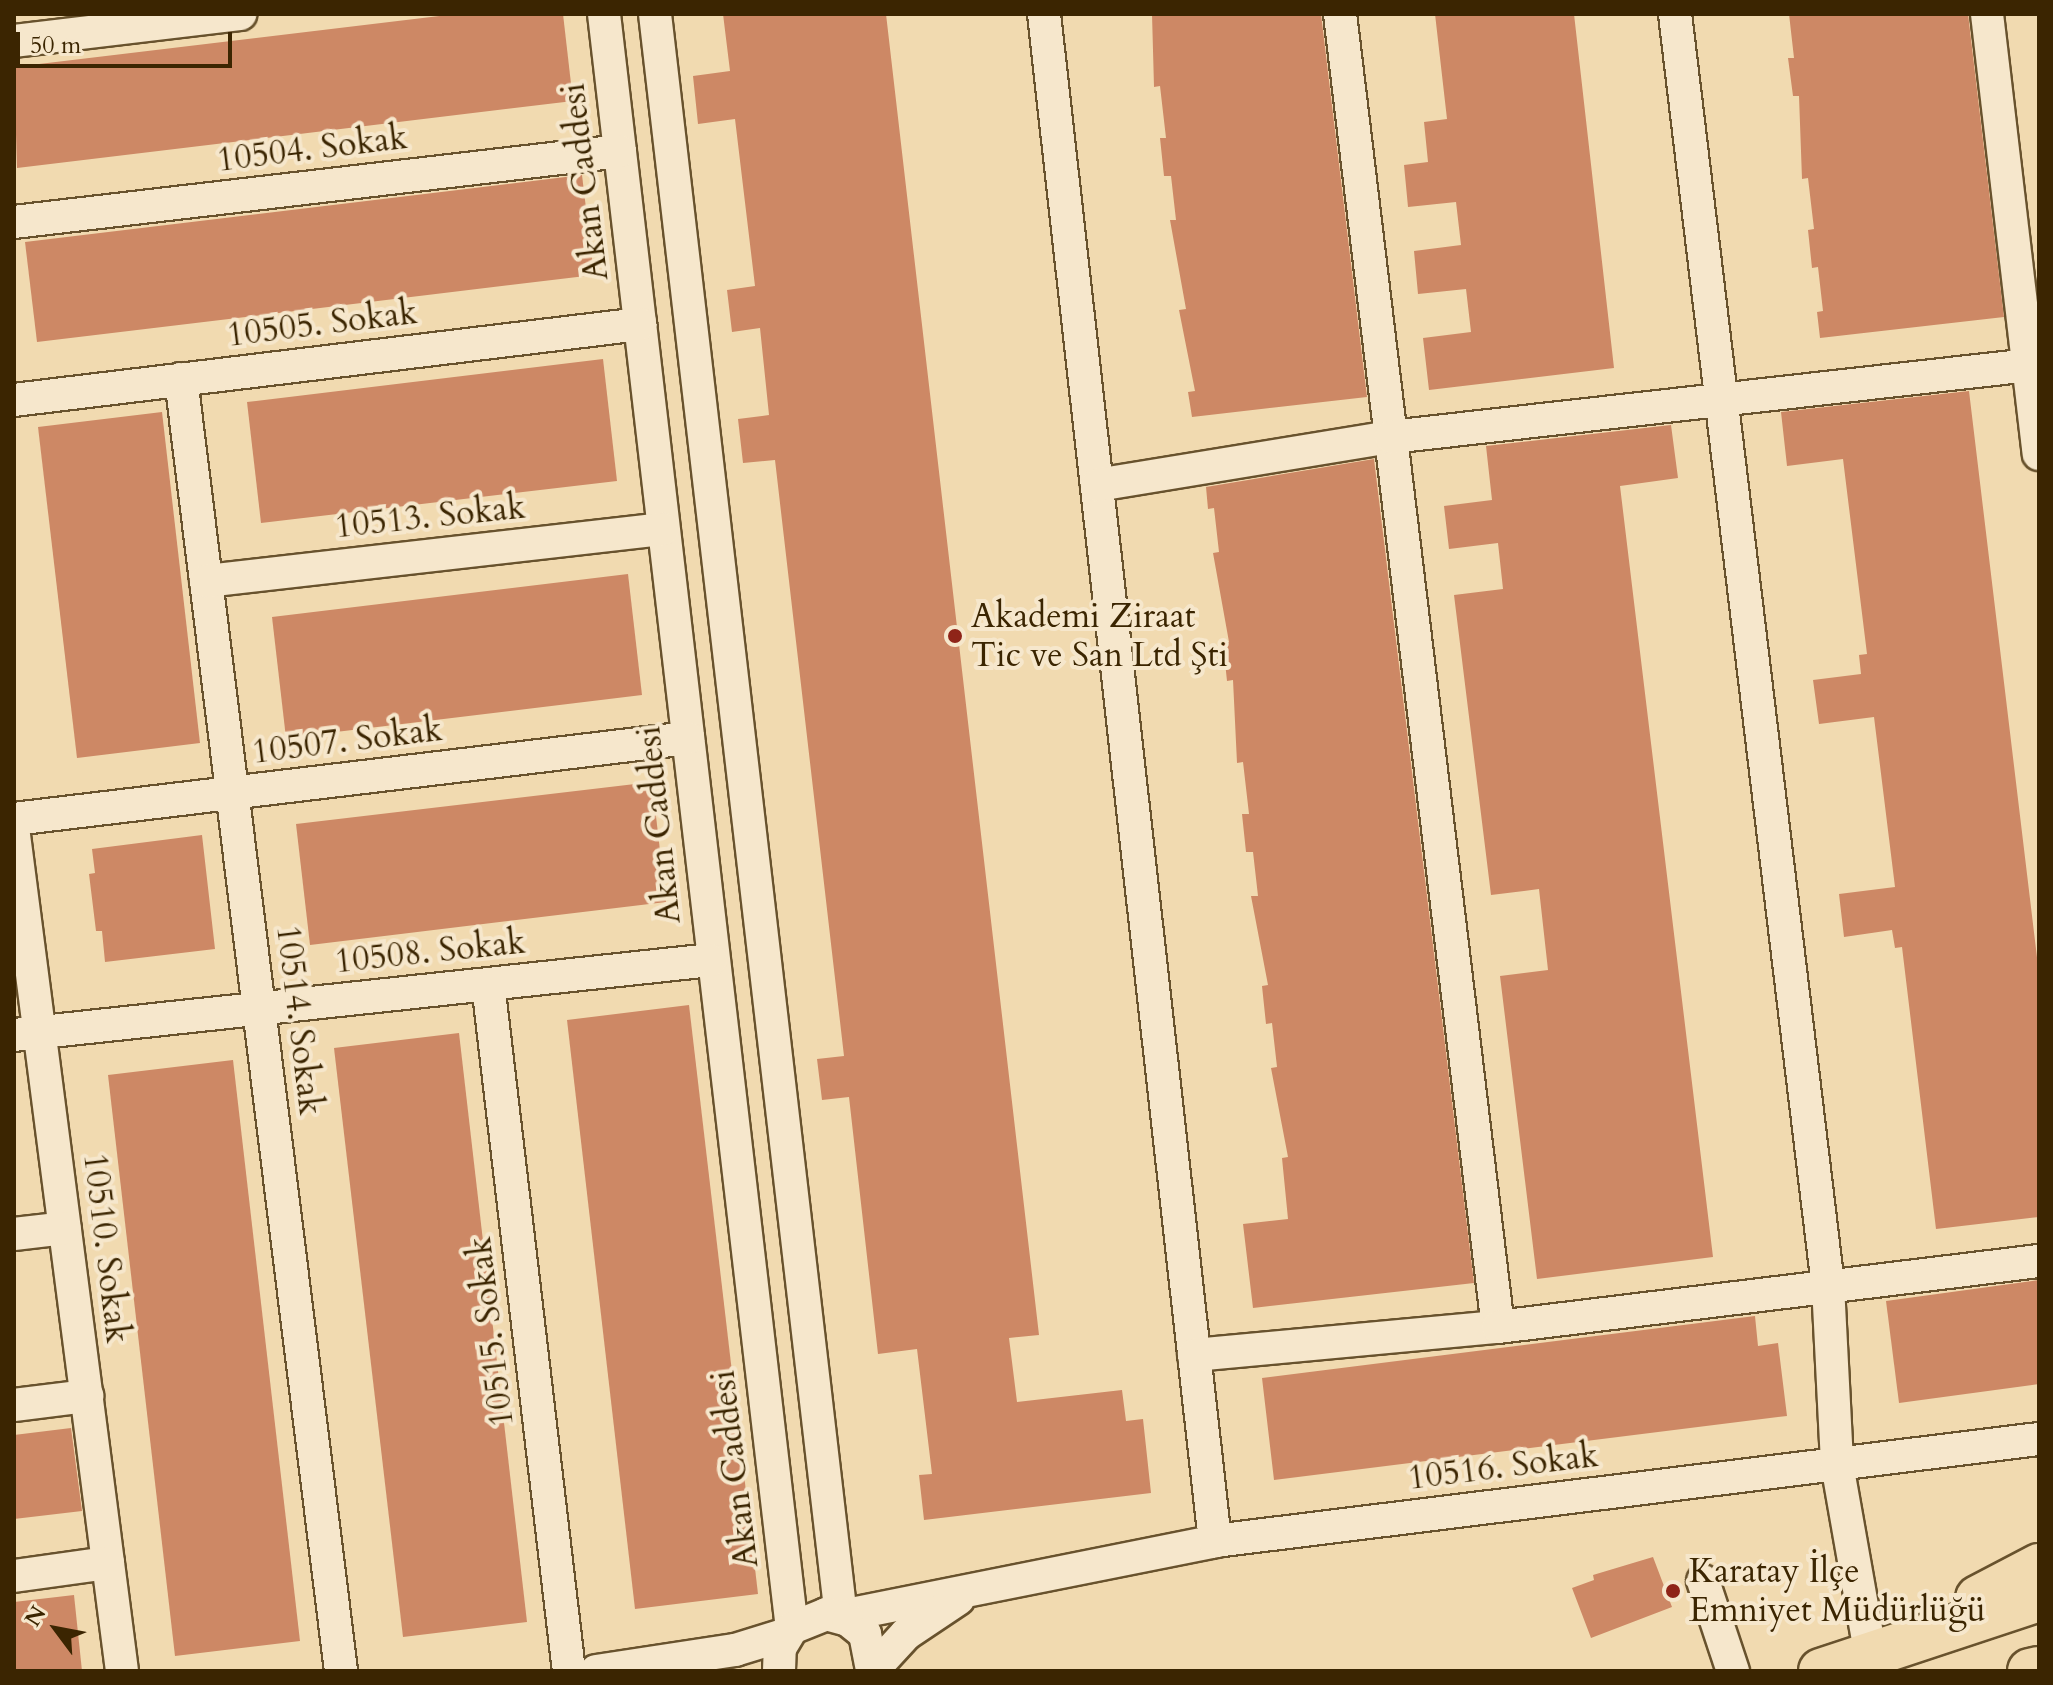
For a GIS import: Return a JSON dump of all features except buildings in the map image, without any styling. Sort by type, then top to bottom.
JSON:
[{"type":"highway","points":[[1883,1647],[2039,1566]]},
{"type":"highway","points":[[1821,1671],[1883,1647],[2039,1599]]},
{"type":"highway","points":[[2030,1671],[2039,1669]]},
{"type":"street","points":[[14,41],[240,14]]},
{"type":"street","name":"Akan Caddesi","points":[[604,14],[790,1631],[779,1671]]},
{"type":"street","points":[[655,14],[841,1616],[869,1641],[872,1671]]},
{"type":"street","points":[[1044,14],[1215,1541]]},
{"type":"street","points":[[1340,14],[1498,1327]]},
{"type":"street","points":[[1675,14],[1828,1285],[1837,1464],[1883,1647]]},
{"type":"street","points":[[1987,14],[2034,364],[2039,454]]},
{"type":"street","name":"10504. Sokak","points":[[14,222],[620,151]]},
{"type":"street","name":"10505. Sokak","points":[[14,400],[640,324]]},
{"type":"street","points":[[1097,485],[1391,437],[2034,364]]},
{"type":"street","name":"10514. Sokak","points":[[181,379],[341,1671]]},
{"type":"street","name":"10513. Sokak","points":[[206,581],[663,529]]},
{"type":"street","name":"10507. Sokak","points":[[14,819],[688,738]]},
{"type":"street","name":"10510. Sokak","points":[[14,835],[27,1034],[65,1228],[122,1671]]},
{"type":"street","name":"10508. Sokak","points":[[27,1034],[711,960]]},
{"type":"street","name":"10515. Sokak","points":[[488,984],[569,1671]]},
{"type":"street","points":[[14,1234],[65,1228]]},
{"type":"street","points":[[1194,1355],[1498,1327],[2039,1261]]},
{"type":"street","points":[[14,1405],[87,1396]]},
{"type":"street","name":"10516. Sokak","points":[[596,1671],[735,1650],[790,1631],[818,1615],[841,1616],[1215,1541],[2039,1439]]},
{"type":"street","points":[[14,1576],[108,1563]]},
{"type":"street","points":[[1703,1581],[1733,1671]]},
{"type":"street","points":[[872,1671],[906,1634],[978,1587]]},
{"type":"place","name":"Akademi Ziraat Tic ve San Ltd Şti","points":[[955,636]]},
{"type":"place","name":"Karatay İlçe Emniyet Müdürlüğü","points":[[1673,1591]]}]
